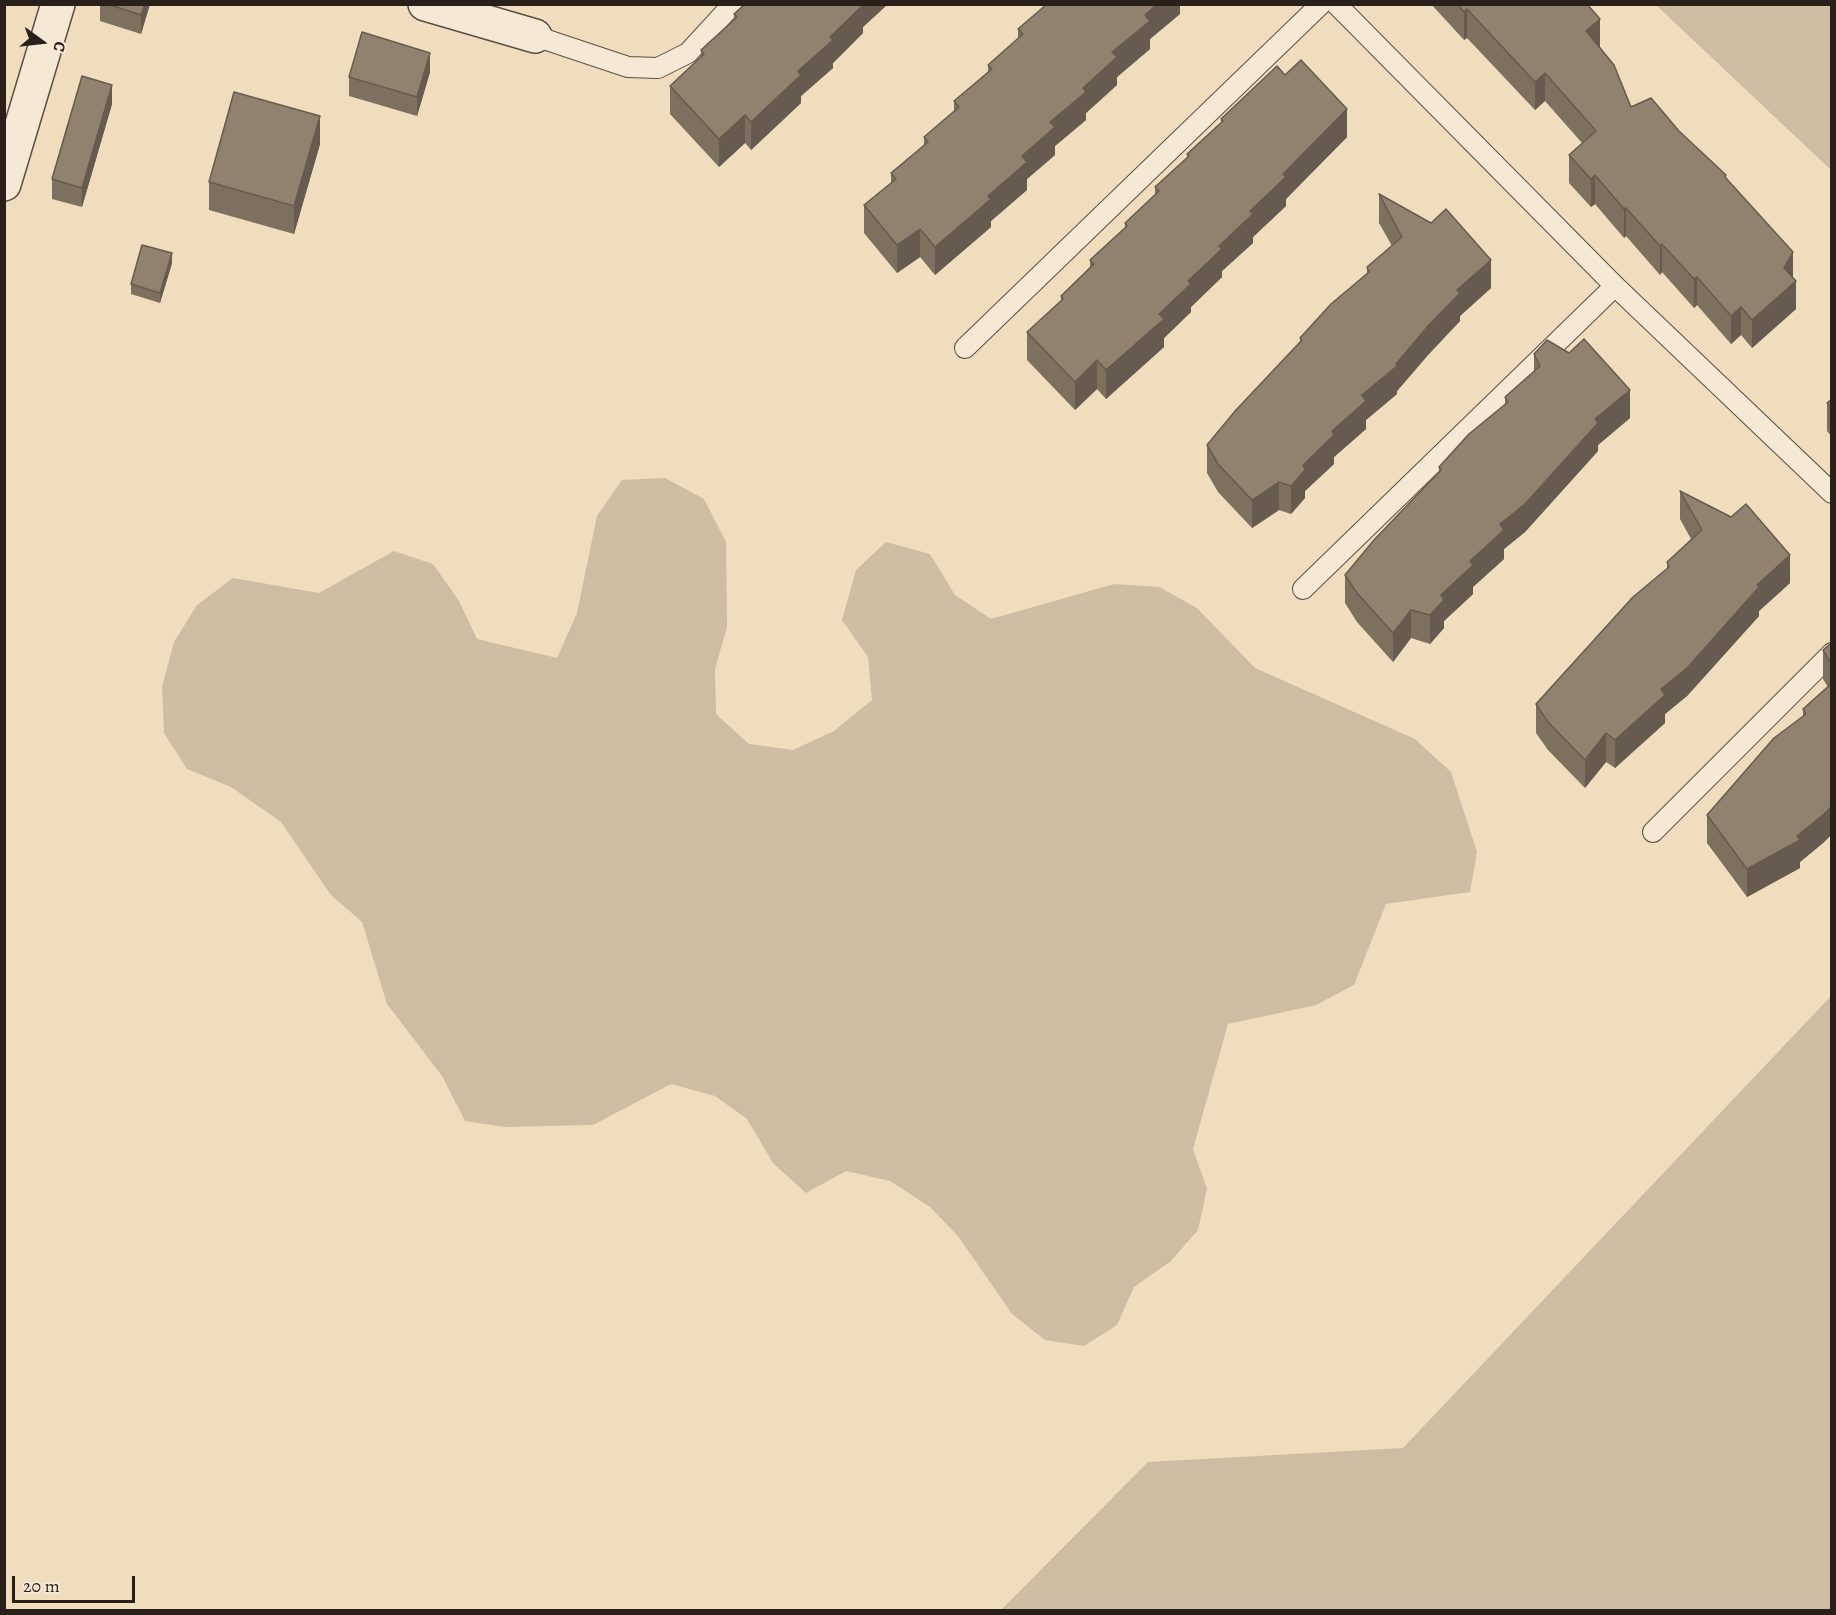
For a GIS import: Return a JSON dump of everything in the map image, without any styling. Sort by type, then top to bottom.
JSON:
[{"type":"street","points":[[4,184],[58,4]]},
{"type":"street","points":[[425,4],[535,36]]},
{"type":"lane","points":[[535,36],[628,67],[658,68],[688,53],[733,4]]},
{"type":"lane","points":[[965,348],[1321,4]]},
{"type":"lane","points":[[1335,4],[1616,286],[1832,493]]},
{"type":"lane","points":[[1303,589],[1616,286]]},
{"type":"lane","points":[[1653,832],[1832,653]]},
{"type":"shaded area","points":[[1656,5],[1831,5],[1831,170]]},
{"type":"shaded area","points":[[665,478],[704,499],[726,542],[727,627],[715,669],[716,714],[749,744],[793,750],[834,731],[872,700],[868,657],[842,620],[856,570],[886,542],[930,554],[955,595],[991,619],[1114,584],[1159,587],[1197,608],[1255,668],[1415,739],[1451,772],[1477,852],[1470,892],[1386,904],[1354,985],[1316,1005],[1228,1024],[1193,1149],[1207,1189],[1198,1230],[1171,1261],[1134,1287],[1117,1325],[1084,1346],[1045,1340],[1012,1314],[958,1236],[930,1207],[890,1181],[846,1171],[806,1193],[773,1163],[747,1119],[715,1096],[671,1084],[593,1125],[505,1127],[465,1121],[442,1076],[387,1004],[362,922],[331,895],[281,822],[231,787],[187,769],[164,733],[162,687],[174,642],[197,605],[233,578],[319,593],[394,551],[433,564],[459,601],[477,639],[557,658],[577,613],[597,516],[622,480]]},
{"type":"shaded area","points":[[1831,996],[1831,1610],[1001,1610],[1148,1462],[1403,1448]]},
{"type":"building","points":[[107,4],[145,4],[141,15]]},
{"type":"building","points":[[745,4],[863,5],[830,37],[833,40],[798,71],[801,75],[751,122],[745,115],[719,139],[670,86],[704,54],[701,50],[737,17],[734,14]]},
{"type":"building","points":[[1047,4],[1157,4],[1145,15],[1150,21],[1112,52],[1117,57],[1083,88],[1086,92],[1050,122],[1055,127],[1022,156],[1027,162],[988,196],[991,199],[935,247],[920,229],[897,245],[864,205],[896,179],[891,173],[928,142],[924,137],[959,107],[954,101],[992,69],[988,65],[1023,34],[1018,29]]},
{"type":"building","points":[[1457,4],[1587,4],[1600,19],[1586,31],[1614,65],[1631,107],[1651,98],[1679,131],[1726,175],[1725,177],[1793,252],[1784,268],[1796,281],[1752,320],[1741,307],[1731,316],[1697,277],[1694,279],[1626,208],[1624,209],[1595,175],[1591,179],[1569,155],[1596,131],[1545,73],[1535,82],[1467,9],[1464,12]]},
{"type":"building","points":[[362,32],[430,53],[417,97],[349,77]]},
{"type":"building","points":[[1301,60],[1347,109],[1283,174],[1286,177],[1250,211],[1253,214],[1219,246],[1222,249],[1188,281],[1191,284],[1159,314],[1164,319],[1106,370],[1097,360],[1075,382],[1027,332],[1063,299],[1061,296],[1094,264],[1090,260],[1127,226],[1125,223],[1159,191],[1155,187],[1223,121],[1221,119],[1277,66],[1285,75]]},
{"type":"building","points":[[82,76],[112,85],[82,188],[52,179]]},
{"type":"building","points":[[234,92],[320,116],[294,206],[209,182]]},
{"type":"building","points":[[1379,194],[1431,223],[1446,209],[1491,260],[1457,290],[1460,293],[1428,326],[1396,364],[1397,366],[1362,395],[1366,401],[1332,431],[1334,435],[1303,465],[1305,470],[1291,486],[1279,482],[1252,500],[1218,464],[1207,445],[1236,410],[1302,340],[1300,338],[1331,304],[1369,272],[1367,267],[1402,237]]},
{"type":"building","points":[[142,245],[172,253],[160,293],[131,284]]},
{"type":"building","points":[[1584,339],[1630,390],[1595,419],[1598,423],[1525,504],[1500,524],[1504,530],[1470,561],[1473,565],[1441,595],[1444,600],[1430,615],[1411,610],[1393,633],[1357,593],[1345,575],[1374,540],[1441,470],[1439,467],[1469,434],[1508,402],[1505,397],[1540,366],[1534,354],[1547,340],[1569,353]]},
{"type":"building","points":[[1680,491],[1731,517],[1746,504],[1790,555],[1757,585],[1759,587],[1687,668],[1661,689],[1665,695],[1615,740],[1606,733],[1585,760],[1548,722],[1536,704],[1633,597],[1669,567],[1667,562],[1702,530]]},
{"type":"building","points":[[1830,644],[1832,645],[1832,665],[1823,650]]},
{"type":"building","points":[[1832,683],[1832,806],[1797,836],[1800,840],[1747,869],[1707,815],[1774,738],[1806,714],[1803,709]]}]
